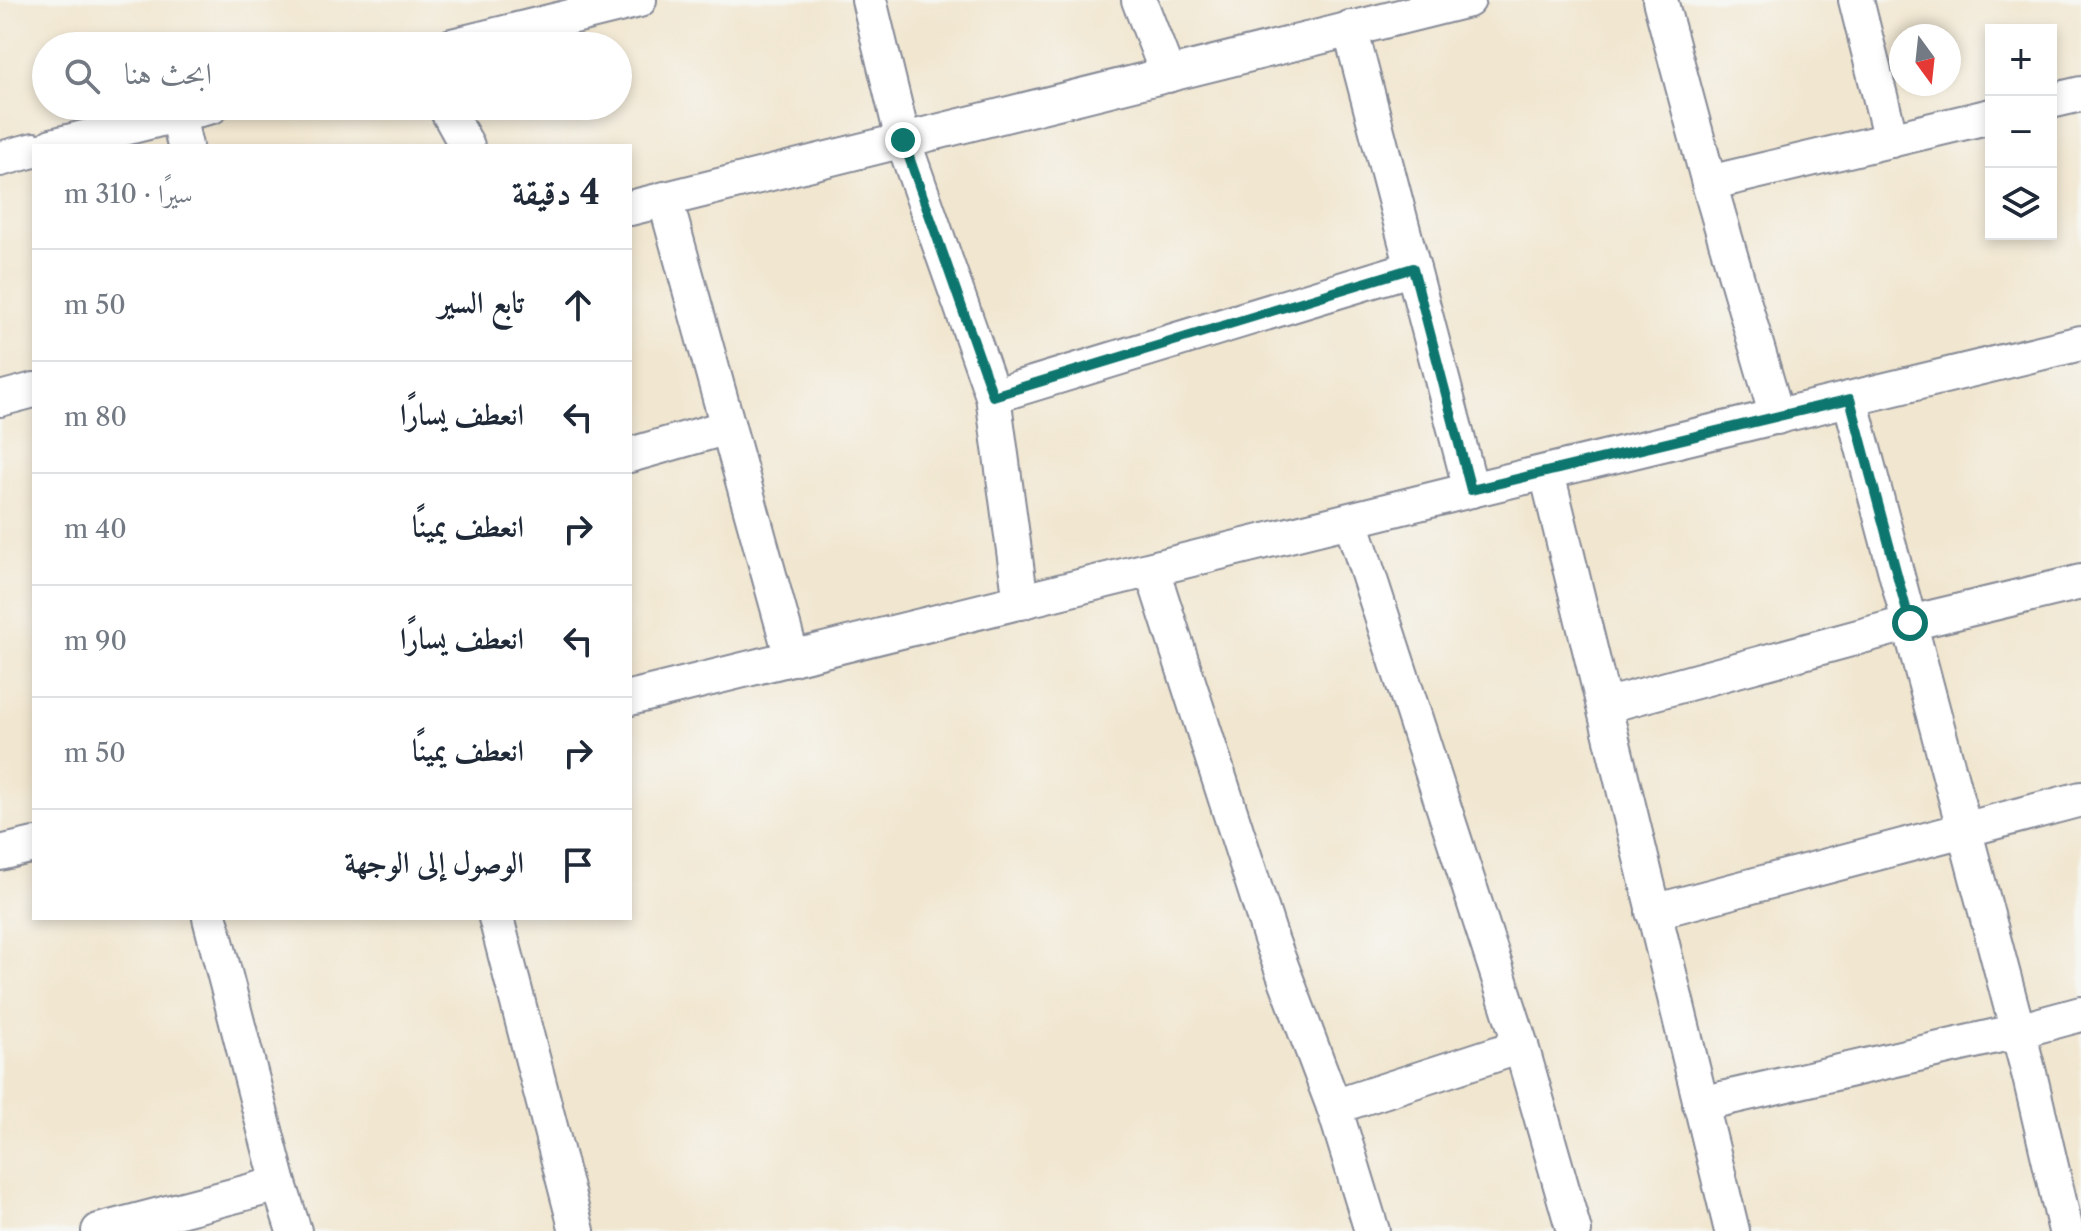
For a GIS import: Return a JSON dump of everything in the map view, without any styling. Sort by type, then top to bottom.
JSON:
[{"type":"street","points":[[869,0],[903,140],[993,396],[1021,602]]},
{"type":"street","points":[[1139,0],[1168,75]]},
{"type":"street","points":[[632,207],[1468,0]]},
{"type":"street","points":[[1660,0],[1777,417]]},
{"type":"street","points":[[1856,0],[1891,140]]},
{"type":"street","points":[[505,32],[618,2]]},
{"type":"street","points":[[1350,28],[1471,490]]},
{"type":"street","points":[[2057,100],[2081,94]]},
{"type":"street","points":[[1709,183],[1985,117]]},
{"type":"street","points":[[453,120],[466,144]]},
{"type":"street","points":[[68,144],[182,130]]},
{"type":"street","points":[[0,159],[32,151]]},
{"type":"street","points":[[665,199],[792,658]]},
{"type":"street","points":[[993,396],[1413,268]]},
{"type":"street","points":[[632,698],[2081,343]]},
{"type":"street","points":[[1850,399],[2018,1031],[2066,1231]]},
{"type":"street","points":[[632,454],[728,427]]},
{"type":"street","points":[[1547,473],[1732,1231]]},
{"type":"street","points":[[1351,521],[1521,1046],[1574,1231]]},
{"type":"street","points":[[1152,570],[1272,942],[1334,1107],[1372,1231]]},
{"type":"street","points":[[1604,706],[1910,623],[2081,582]]},
{"type":"street","points":[[1653,912],[2081,799]]},
{"type":"street","points":[[0,853],[32,845]]},
{"type":"street","points":[[211,920],[294,1231]]},
{"type":"street","points":[[497,920],[577,1231]]},
{"type":"street","points":[[1700,1104],[2081,1014]]},
{"type":"street","points":[[1334,1107],[1521,1046]]},
{"type":"street","points":[[99,1231],[279,1184]]},
{"type":"route","points":[[903,140],[993,396],[1413,268],[1471,490],[1850,399],[1910,623]]}]
